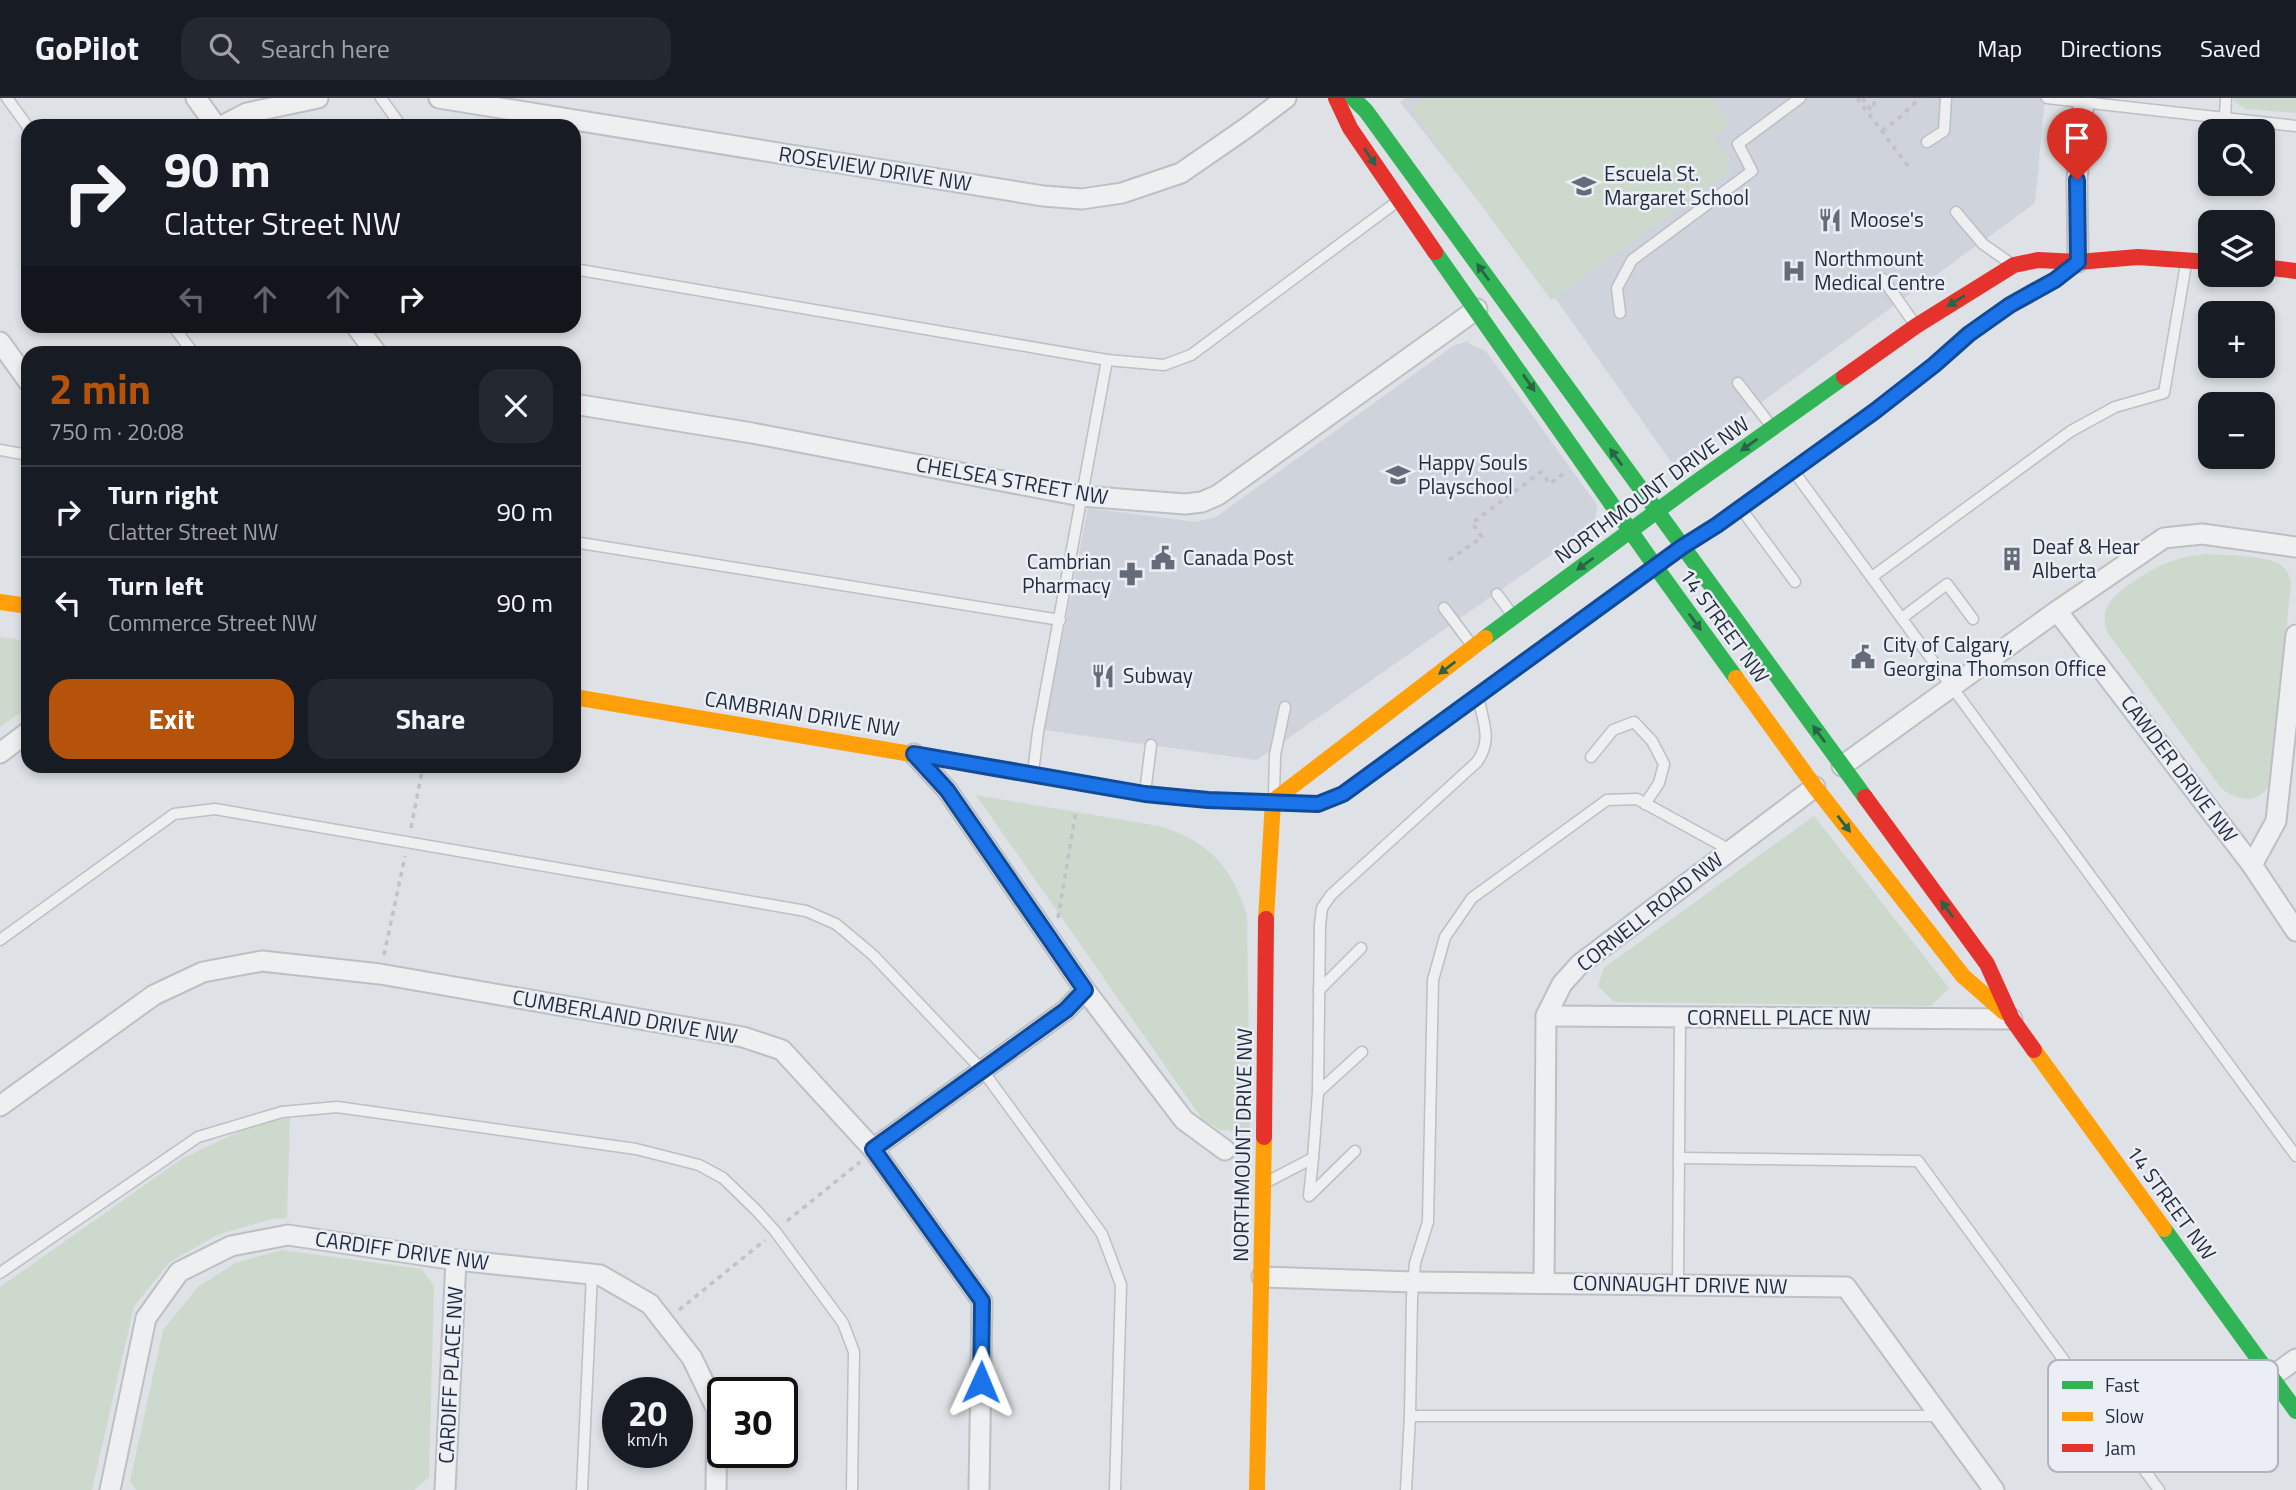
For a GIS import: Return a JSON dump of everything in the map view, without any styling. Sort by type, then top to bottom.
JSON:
[{"type":"street","points":[[196,98],[213,119]]},
{"type":"street","points":[[234,119],[247,113],[318,98]]},
{"type":"street","name":"ROSEVIEW DRIVE NW","points":[[439,98],[568,119]]},
{"type":"street","name":"ROSEVIEW DRIVE NW","points":[[581,121],[1043,196],[1082,199],[1122,193],[1181,173],[1286,98]]},
{"type":"street","name":"14 STREET NW","points":[[1336,98],[1350,128],[1477,309],[1506,363],[1587,478],[1630,531],[1815,787],[1963,976],[2012,1018]]},
{"type":"street","name":"14 STREET NW","points":[[1353,98],[1366,111],[1987,964],[2012,1018],[2259,1360]]},
{"type":"street","points":[[1273,801],[1318,804],[1343,794],[1655,566],[1717,525],[1875,411],[1969,334],[2010,305],[2055,280],[2078,262],[2077,180],[2083,100]]},
{"type":"street","name":"NORTHMOUNT DRIVE NW","points":[[1257,1490],[1264,1184],[1266,911],[1273,801],[1513,616],[1656,512],[1916,326],[2014,265],[2038,260],[2078,262],[2138,257],[2198,260]]},
{"type":"street","points":[[2275,268],[2296,271]]},
{"type":"street","name":"CHELSEA STREET NW","points":[[581,405],[752,433],[1081,496],[1185,504],[1202,502],[1218,495],[1477,309]]},
{"type":"street","points":[[0,342],[21,372]]},
{"type":"street","points":[[1842,766],[2057,611],[2164,538],[2203,534],[2296,547]]},
{"type":"street","points":[[0,602],[21,606]]},
{"type":"street","name":"CAWDER DRIVE NW","points":[[2057,611],[2252,864],[2296,931]]},
{"type":"street","points":[[2252,864],[2276,821],[2296,635]]},
{"type":"street","name":"CAMBRIAN DRIVE NW","points":[[581,698],[1145,794],[1208,800],[1273,801]]},
{"type":"street","points":[[0,753],[21,737]]},
{"type":"street","points":[[914,754],[947,790],[1085,990],[1184,1120],[1225,1150]]},
{"type":"street","name":"CORNELL ROAD NW","points":[[1544,1283],[1546,1016],[1562,984],[1580,964],[1815,787]]},
{"type":"street","name":"CUMBERLAND DRIVE NW","points":[[0,1105],[154,995],[203,972],[262,961],[380,974],[743,1037],[782,1050],[869,1154],[982,1301],[979,1490]]},
{"type":"street","points":[[869,1154],[1066,1010],[1085,990]]},
{"type":"street","name":"CORNELL PLACE NW","points":[[1546,1016],[2012,1018]]},
{"type":"street","name":"CARDIFF DRIVE NW","points":[[110,1490],[146,1318],[179,1272],[231,1246],[288,1235],[456,1260],[592,1273],[650,1304],[692,1358],[717,1410],[716,1490]]},
{"type":"street","name":"CARDIFF PLACE NW","points":[[445,1490],[456,1260]]},
{"type":"street","name":"CONNAUGHT DRIVE NW","points":[[1262,1277],[1413,1282],[1846,1287],[1994,1490]]},
{"type":"street","points":[[2278,1372],[2296,1359]]},
{"type":"street","name":"14 STREET NW","points":[[2278,1387],[2296,1411]]},
{"type":"lane","points":[[7,98],[22,119]]},
{"type":"lane","points":[[381,98],[396,119]]},
{"type":"lane","points":[[1620,313],[1617,288],[1632,260],[1752,170],[1738,144],[1800,98]]},
{"type":"lane","points":[[1927,142],[1944,131],[1946,98]]},
{"type":"lane","points":[[2047,98],[2296,126]]},
{"type":"lane","points":[[2225,118],[2226,98]]},
{"type":"lane","points":[[581,270],[1107,360],[1164,365],[1191,355],[1399,200]]},
{"type":"lane","points":[[1956,212],[1983,244],[2014,265]]},
{"type":"lane","points":[[1872,577],[2071,431],[2115,408],[2164,393],[2187,259]]},
{"type":"lane","points":[[1883,279],[1916,326]]},
{"type":"lane","points":[[1033,774],[1038,732],[1107,360]]},
{"type":"lane","points":[[1738,383],[1773,428]]},
{"type":"lane","points":[[0,450],[21,454]]},
{"type":"lane","points":[[1792,470],[2296,1156]]},
{"type":"lane","points":[[1740,507],[1795,582]]},
{"type":"lane","points":[[581,543],[1060,621]]},
{"type":"lane","points":[[1902,618],[1947,584],[1973,620]]},
{"type":"lane","points":[[1497,594],[1513,616]]},
{"type":"lane","points":[[1444,608],[1474,648]]},
{"type":"lane","points":[[1355,1151],[1309,1196],[1318,1092],[1322,908],[1332,895],[1477,762],[1484,752],[1487,739],[1478,696]]},
{"type":"lane","points":[[1273,801],[1275,755],[1285,707]]},
{"type":"lane","points":[[1591,757],[1613,730],[1634,722],[1652,741],[1664,764],[1659,783],[1645,804]]},
{"type":"lane","points":[[1145,794],[1151,745]]},
{"type":"lane","points":[[1406,1490],[1413,1282],[1415,1263],[1428,1222],[1433,980],[1445,937],[1472,898],[1607,800],[1637,799],[1730,850]]},
{"type":"lane","points":[[0,940],[174,814],[215,810],[806,911],[836,924],[873,955],[983,1071],[1102,1234],[1121,1285],[1115,1490]]},
{"type":"lane","points":[[1319,990],[1361,948]]},
{"type":"lane","points":[[1678,1285],[1680,1017]]},
{"type":"lane","points":[[1318,1092],[1362,1052]]},
{"type":"lane","points":[[0,1273],[198,1136],[282,1112],[337,1107],[636,1149],[699,1165],[723,1178],[756,1210],[775,1231],[843,1323],[854,1352],[852,1490]]},
{"type":"lane","points":[[1264,1184],[1313,1158]]},
{"type":"lane","points":[[1679,1158],[1918,1161],[2064,1360]]},
{"type":"lane","points":[[582,1490],[592,1273]]},
{"type":"lane","points":[[1410,1416],[1941,1416]]},
{"type":"lane","points":[[2146,1472],[2159,1490]]},
{"type":"path","points":[[1860,98],[1871,110],[1874,107],[1874,98]]},
{"type":"path","points":[[1860,98],[1911,170]]},
{"type":"path","points":[[1882,131],[1920,98]]},
{"type":"path","points":[[1449,560],[1482,537],[1472,523],[1541,472],[1550,484]]},
{"type":"path","points":[[411,827],[422,773]]},
{"type":"path","points":[[1054,944],[1076,811]]},
{"type":"path","points":[[387,943],[405,858]]},
{"type":"path","points":[[780,1226],[869,1154]]},
{"type":"path","points":[[686,1305],[767,1238]]},
{"type":"shaded area","points":[[1406,98],[2045,98],[2035,203],[1674,466],[1553,295],[1400,102]]},
{"type":"shaded area","name":"Escuela St. Margaret School","points":[[1424,98],[1712,98],[1730,124],[1713,137],[1729,159],[1726,174],[1551,300],[1410,108]]},
{"type":"shaded area","points":[[2234,98],[2296,98],[2296,113],[2246,109],[2234,102]]},
{"type":"shaded area","points":[[1468,341],[1469,344],[1486,351],[1597,505],[1595,523],[1257,760],[1044,730],[1088,508],[1196,522],[1216,517],[1453,346]]},
{"type":"shaded area","points":[[2205,554],[2268,560],[2285,569],[2291,582],[2273,774],[2265,791],[2252,798],[2237,797],[2221,788],[2108,633],[2105,625],[2108,604],[2130,584],[2165,564]]},
{"type":"shaded area","points":[[0,637],[21,640],[21,712],[0,727]]},
{"type":"shaded area","points":[[976,795],[1164,827],[1195,842],[1218,860],[1234,884],[1247,915],[1250,1132],[1220,1130],[1202,1119]]},
{"type":"shaded area","points":[[1814,816],[1949,988],[1931,1006],[1614,1002],[1598,986],[1604,968]]},
{"type":"shaded area","points":[[290,1115],[287,1218],[271,1219],[217,1235],[170,1262],[134,1306],[92,1490],[0,1490],[0,1287],[183,1158],[256,1124]]},
{"type":"shaded area","points":[[282,1250],[422,1269],[434,1286],[429,1477],[414,1490],[136,1490],[130,1481],[163,1330],[198,1287],[235,1263]]},
{"type":"traffic: fast","points":[[1353,98],[1366,111],[1865,797]]},
{"type":"traffic: fast","points":[[1435,252],[1736,678]]},
{"type":"traffic: fast","points":[[1675,552],[1717,525],[1875,411],[2009,305],[2055,280],[2078,262]]},
{"type":"traffic: fast","points":[[1485,638],[1844,377]]},
{"type":"traffic: fast","points":[[994,768],[1145,794],[1208,800],[1318,804],[1343,794],[1417,740]]},
{"type":"traffic: fast","points":[[2164,1229],[2259,1360]]},
{"type":"traffic: fast","points":[[2278,1386],[2296,1411]]},
{"type":"traffic: slow","points":[[1417,740],[1675,552]]},
{"type":"traffic: slow","points":[[0,602],[21,605]]},
{"type":"traffic: slow","points":[[1266,919],[1273,801],[1485,638]]},
{"type":"traffic: slow","points":[[1736,678],[1815,787],[1963,976],[2004,1012]]},
{"type":"traffic: slow","points":[[581,698],[994,768]]},
{"type":"traffic: slow","points":[[2034,1050],[2164,1229]]},
{"type":"traffic: slow","points":[[1257,1490],[1264,1137]]},
{"type":"traffic: jam","points":[[1336,98],[1350,128],[1435,252]]},
{"type":"traffic: jam","points":[[1844,377],[1916,326],[2014,265],[2038,260],[2078,262],[2138,257],[2198,261]]},
{"type":"traffic: jam","points":[[2275,268],[2296,271]]},
{"type":"traffic: jam","points":[[1865,797],[1987,964],[2012,1019],[2034,1050]]},
{"type":"traffic: jam","points":[[1264,1137],[1266,919]]},
{"type":"place","name":"Escuela St. Margaret School","points":[[1584,186]]},
{"type":"place","name":"Moose's","points":[[1830,220]]},
{"type":"place","name":"Northmount Medical Centre","points":[[1794,271]]},
{"type":"place","name":"Happy Souls Playschool","points":[[1398,475]]},
{"type":"place","name":"Canada Post","points":[[1163,558]]},
{"type":"place","name":"Deaf & Hear Alberta","points":[[2012,559]]},
{"type":"place","name":"Cambrian Pharmacy","points":[[1131,574]]},
{"type":"place","name":"City of Calgary, Georgina Thomson Office","points":[[1863,657]]},
{"type":"place","name":"Subway","points":[[1103,676]]},
{"type":"route","points":[[981,1382],[982,1301],[873,1149],[1066,1010],[1085,990],[947,790],[914,754],[1145,794],[1208,800],[1318,804],[1343,794],[1682,547],[1717,525],[1875,411],[1969,334],[2010,305],[2055,280],[2078,262],[2077,180]]}]
